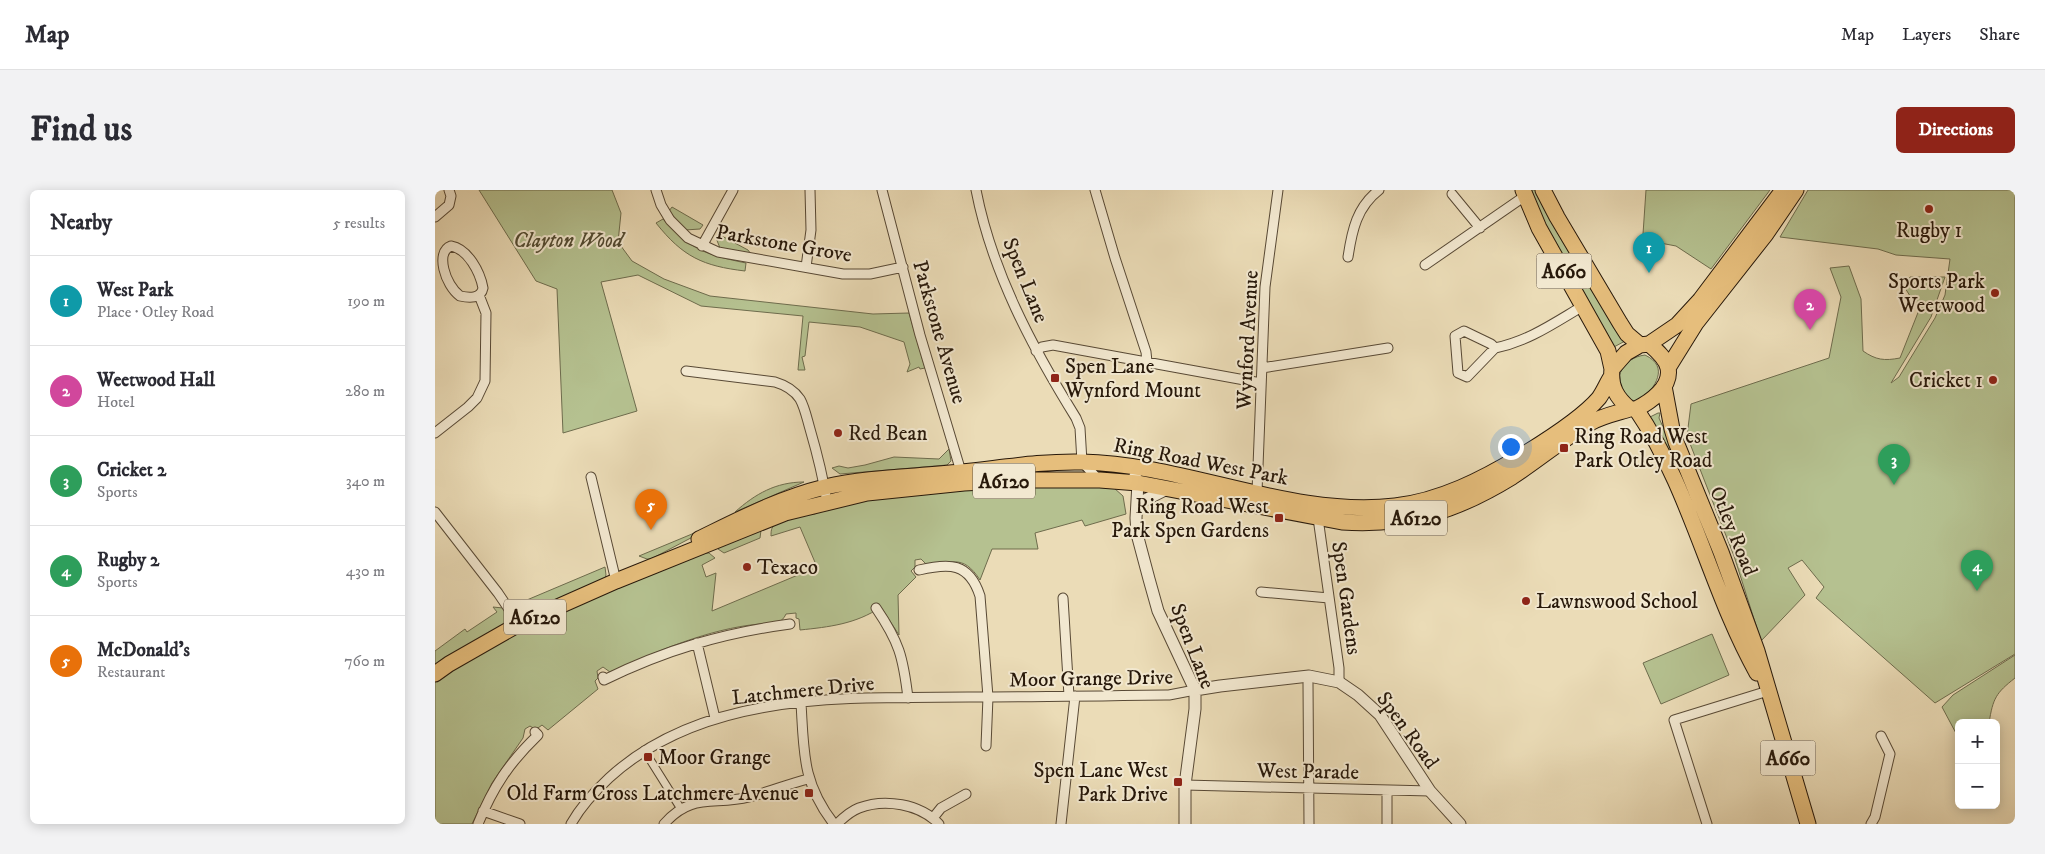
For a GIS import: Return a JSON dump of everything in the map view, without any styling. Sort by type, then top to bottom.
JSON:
[{"type":"highway","name":"A660","points":[[1543,190],[1557,218],[1627,334],[1645,345]]},
{"type":"highway","name":"A6120","points":[[1612,373],[1626,353],[1645,345],[1677,325],[1700,300],[1783,190]]},
{"type":"highway","points":[[1664,386],[1668,368],[1692,329],[1766,234],[1796,190]]},
{"type":"highway","name":"A660","points":[[1524,193],[1539,228],[1608,351],[1612,373]]},
{"type":"highway","points":[[1645,345],[1661,355],[1668,368]]},
{"type":"highway","points":[[1612,373],[1613,389],[1620,400],[1633,409]]},
{"type":"highway","name":"Ring Road West Park","points":[[963,478],[1031,464],[1082,462],[1156,470],[1336,507],[1397,506],[1451,492],[1506,465],[1563,429],[1599,397],[1612,373]]},
{"type":"highway","name":"A6120","points":[[1633,409],[1654,398],[1664,386]]},
{"type":"highway","name":"Otley Road","points":[[1664,386],[1676,442],[1721,552],[1757,651],[1808,824]]},
{"type":"highway","name":"Ring Road West Park","points":[[435,674],[519,624],[641,571],[696,540],[779,501],[826,495],[863,481],[963,478],[1100,480],[1138,483],[1318,518],[1372,524],[1427,517],[1445,510],[1483,493],[1512,476],[1590,423],[1633,409]]},
{"type":"highway","name":"Otley Road","points":[[1633,409],[1661,449],[1693,523],[1741,644],[1768,692]]},
{"type":"street","points":[[435,217],[449,205],[451,196],[449,190]]},
{"type":"street","name":"Parkstone Grove","points":[[656,190],[661,205],[670,220],[688,238],[718,252],[858,275],[903,267]]},
{"type":"street","points":[[702,246],[733,190]]},
{"type":"street","points":[[806,267],[811,230],[810,190]]},
{"type":"street","name":"Parkstone Avenue","points":[[882,190],[920,335],[963,478]]},
{"type":"street","name":"Spen Lane","points":[[976,190],[995,257],[1036,351],[1078,423],[1082,462]]},
{"type":"street","points":[[1095,190],[1106,230],[1147,352],[1147,362]]},
{"type":"street","name":"Wynford Avenue","points":[[1257,492],[1265,287],[1278,190]]},
{"type":"street","points":[[1348,256],[1351,232],[1356,218],[1364,205],[1379,190]]},
{"type":"street","points":[[1425,265],[1480,228],[1524,193]]},
{"type":"street","points":[[1453,194],[1480,228]]},
{"type":"street","points":[[451,246],[463,251],[479,274],[483,292],[479,295],[465,298],[455,293],[437,264],[436,255],[444,247],[451,246]]},
{"type":"street","points":[[435,433],[469,407],[477,398],[485,381],[486,313],[479,295]]},
{"type":"street","points":[[1495,348],[1471,333],[1464,331],[1455,336],[1458,373],[1467,377],[1495,348],[1527,339],[1583,306]]},
{"type":"street","points":[[1036,351],[1042,347],[1053,345],[1261,383]]},
{"type":"street","points":[[1262,368],[1388,348]]},
{"type":"street","points":[[686,372],[775,382],[790,388],[801,400],[826,495]]},
{"type":"street","points":[[1063,480],[1082,462],[1100,480]]},
{"type":"street","points":[[1129,466],[1138,483],[1156,470]]},
{"type":"street","points":[[590,477],[616,581]]},
{"type":"street","name":"Spen Lane","points":[[1138,483],[1137,534],[1158,611],[1195,690],[1195,709],[1185,786],[1185,824]]},
{"type":"street","points":[[1137,504],[1167,489]]},
{"type":"street","points":[[435,512],[502,598],[519,624]]},
{"type":"street","name":"Spen Gardens","points":[[1318,518],[1339,668],[1339,682]]},
{"type":"street","points":[[919,570],[949,565],[969,574],[976,583],[980,596],[988,697],[986,746]]},
{"type":"street","points":[[1261,592],[1329,598]]},
{"type":"street","points":[[1061,824],[1072,696],[1063,598]]},
{"type":"street","points":[[876,608],[894,635],[900,651],[904,665],[908,698]]},
{"type":"street","points":[[603,677],[604,680],[641,662],[697,643],[753,629],[790,624]]},
{"type":"street","points":[[697,643],[715,718]]},
{"type":"street","name":"Spen Road","points":[[1195,690],[1309,676],[1339,682],[1358,695],[1380,715],[1430,791],[1460,824]]},
{"type":"street","points":[[1308,683],[1309,824]]},
{"type":"street","name":"Moor Grange Drive","points":[[988,697],[1169,695],[1195,690]]},
{"type":"street","points":[[1707,824],[1674,720],[1768,692]]},
{"type":"street","name":"Latchmere Drive","points":[[571,824],[579,810],[597,789],[644,750],[687,728],[715,718],[745,711],[836,699],[988,697]]},
{"type":"street","points":[[801,703],[803,747],[808,779],[821,807],[835,824],[859,808],[882,803],[899,804],[915,809],[936,821],[941,808],[966,794]]},
{"type":"street","points":[[478,824],[497,784],[514,759],[538,735],[535,732]]},
{"type":"street","points":[[1871,824],[1875,817],[1890,754],[1881,736]]},
{"type":"street","points":[[644,750],[681,809]]},
{"type":"street","points":[[664,824],[674,812],[694,803],[747,797],[808,779]]},
{"type":"street","name":"West Parade","points":[[1185,786],[1430,791]]},
{"type":"street","points":[[1387,790],[1387,824]]},
{"type":"street","points":[[483,810],[520,824]]},
{"type":"green space","name":"Clayton Wood","points":[[479,190],[612,190],[621,213],[618,242],[632,261],[664,279],[710,296],[873,314],[909,313],[925,368],[920,369],[919,367],[907,372],[910,364],[904,342],[860,327],[809,322],[805,356],[802,357],[805,370],[798,370],[803,316],[701,306],[638,275],[601,282],[637,411],[563,433],[557,289],[536,281]]},
{"type":"green space","points":[[1527,190],[1538,190],[1627,340],[1612,348]]},
{"type":"green space","points":[[1646,190],[1770,190],[1711,269],[1676,246],[1655,242],[1643,234]]},
{"type":"green space","points":[[1808,190],[2015,190],[2015,654],[1935,703],[1816,598],[1824,587],[1802,560],[1788,568],[1805,595],[1761,641],[1734,556],[1687,436],[1691,404],[1829,358],[1841,297],[1830,268],[1849,266],[1861,299],[1863,351],[1876,358],[1885,359],[1900,358],[1919,310],[1905,288],[1910,277],[1945,277],[1931,317],[1891,383],[1899,377],[1935,318],[1945,295],[1950,259],[1896,255],[1878,249],[1780,237]]},
{"type":"green space","points":[[672,207],[703,225],[700,229],[685,230],[669,211]]},
{"type":"green space","points":[[663,219],[682,238],[700,250],[746,263],[745,271],[706,263],[685,252],[656,223]]},
{"type":"green space","points":[[718,234],[748,250],[751,254],[720,248],[716,238]]},
{"type":"green space","points":[[1645,355],[1657,365],[1658,377],[1651,390],[1641,401],[1631,400],[1623,395],[1620,388],[1621,372],[1626,364],[1634,358]]},
{"type":"green space","points":[[1660,413],[1659,418],[1701,512],[1695,515],[1648,418]]},
{"type":"green space","points":[[949,449],[951,461],[947,465],[840,474],[832,468],[865,465],[894,457],[939,459]]},
{"type":"green space","points":[[804,482],[735,512],[767,490],[784,484]]},
{"type":"green space","points":[[1023,485],[1114,488],[1123,496],[1126,514],[1085,526],[1082,520],[1035,533],[1038,549],[992,549],[980,580],[974,571],[962,563],[926,564],[921,559],[915,560],[915,567],[911,571],[916,577],[898,595],[899,635],[881,607],[852,621],[832,626],[800,630],[799,619],[796,618],[796,613],[786,614],[782,620],[775,623],[740,627],[683,642],[610,672],[603,667],[597,671],[598,678],[595,681],[598,689],[548,730],[542,725],[538,728],[530,726],[525,729],[523,738],[492,783],[472,824],[435,824],[435,681],[481,652],[563,610],[703,553],[709,553],[715,558],[702,565],[706,577],[716,573],[712,611],[817,567],[800,527],[771,536],[774,526],[789,519],[806,514],[815,514],[822,509],[870,499]]},
{"type":"green space","points":[[704,529],[704,531],[651,559],[639,556]]},
{"type":"green space","points":[[761,530],[760,538],[724,553],[718,549],[718,547]]},
{"type":"green space","points":[[605,567],[605,578],[527,613],[517,609],[515,605]]},
{"type":"green space","points":[[493,607],[506,610],[506,621],[501,627],[435,667],[435,651],[465,629],[467,632],[497,612]]},
{"type":"green space","points":[[1712,634],[1729,675],[1661,704],[1643,663]]},
{"type":"green space","points":[[2015,655],[2015,678],[1999,692],[1994,702],[1990,719],[1955,719],[1955,731],[1942,707],[1953,695]]},
{"type":"place","name":"Rugby 1","points":[[1929,209]]},
{"type":"place","name":"West Park","points":[[1649,273]]},
{"type":"place","name":"Sports Park Weetwood","points":[[1995,293]]},
{"type":"place","name":"Weetwood Hall","points":[[1810,330]]},
{"type":"place","name":"Spen Lane Wynford Mount","points":[[1055,378]]},
{"type":"place","name":"Cricket 1","points":[[1993,380]]},
{"type":"place","name":"Red Bean","points":[[838,433]]},
{"type":"place","name":"Ring Road West Park Otley Road","points":[[1564,448]]},
{"type":"place","name":"Cricket 2","points":[[1894,485]]},
{"type":"place","name":"Ring Road West Park Spen Gardens","points":[[1279,518]]},
{"type":"place","name":"McDonald's","points":[[651,530]]},
{"type":"place","name":"Texaco","points":[[747,567]]},
{"type":"place","name":"Rugby 2","points":[[1977,591]]},
{"type":"place","name":"Lawnswood School","points":[[1526,601]]},
{"type":"place","name":"Moor Grange","points":[[648,757]]},
{"type":"place","name":"Spen Lane West Park Drive","points":[[1178,782]]},
{"type":"place","name":"Old Farm Cross Latchmere Avenue","points":[[809,793]]}]
